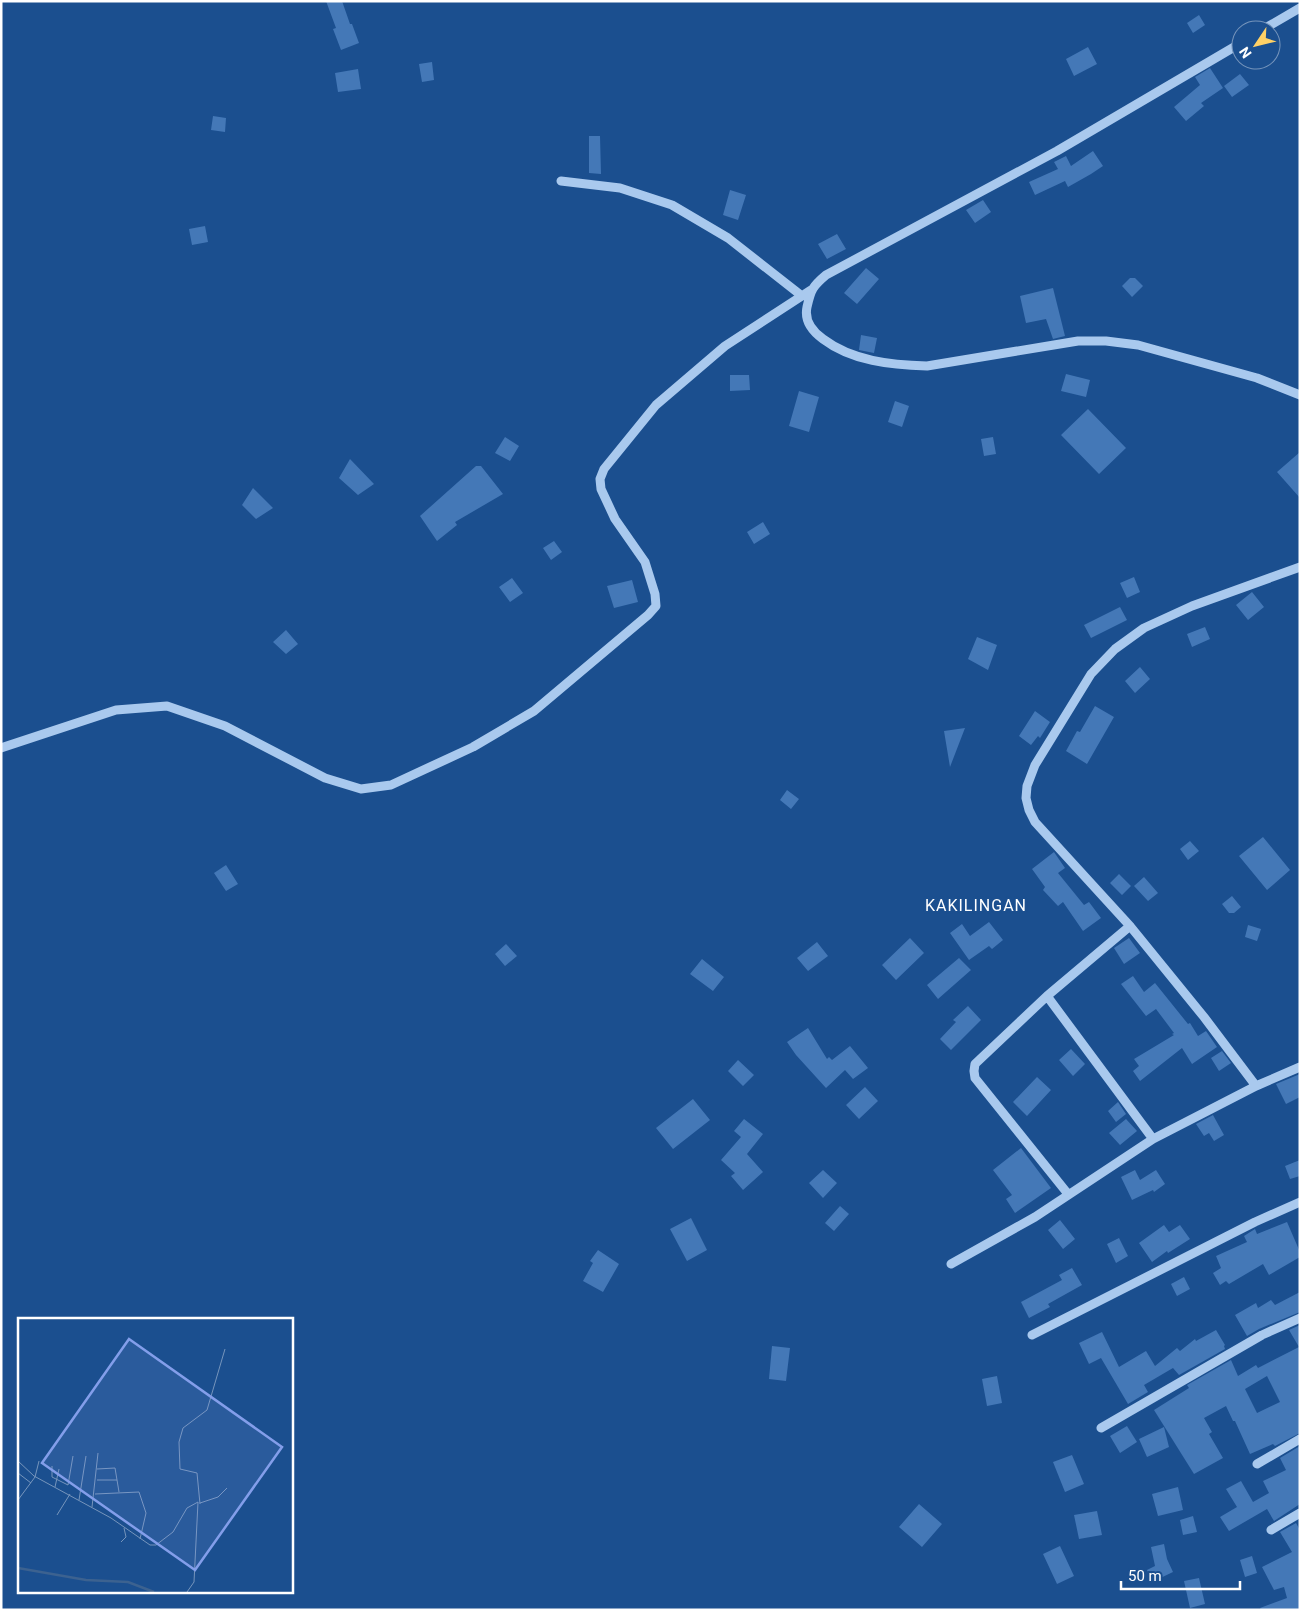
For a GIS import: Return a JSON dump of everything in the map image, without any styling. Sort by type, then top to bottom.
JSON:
[{"type":"street","points":[[1279,20],[1300,8]]},
{"type":"street","points":[[1,748],[116,710],[167,706],[225,726],[325,778],[361,790],[392,785],[473,747],[534,711],[648,615],[656,606],[655,594],[645,562],[615,519],[601,488],[600,479],[604,469],[656,405],[725,346],[811,290],[826,275],[1056,151],[1231,48]]},
{"type":"street","points":[[561,181],[620,188],[672,205],[728,238],[802,296]]},
{"type":"street","points":[[811,290],[806,312],[807,320],[814,332],[835,348],[853,355],[902,365],[927,366],[1078,341],[1106,341],[1138,345],[1257,378],[1300,395]]},
{"type":"street","points":[[1256,1086],[1204,1017],[1130,926],[1035,822],[1026,798],[1027,786],[1035,765],[1091,674],[1115,648],[1144,628],[1192,606],[1300,567]]},
{"type":"street","points":[[1068,1194],[975,1078],[975,1064],[1047,996],[1130,926]]},
{"type":"street","points":[[1047,996],[1153,1138]]},
{"type":"street","points":[[951,1264],[1035,1217],[1153,1138],[1300,1066]]},
{"type":"street","points":[[1032,1335],[1255,1222],[1300,1202]]},
{"type":"street","points":[[1101,1428],[1262,1336],[1300,1318]]},
{"type":"street","points":[[1257,1464],[1300,1439]]},
{"type":"street","points":[[1271,1530],[1300,1513]]},
{"type":"building","points":[[326,1],[342,1],[359,43],[341,50],[333,29],[336,28]]},
{"type":"building","points":[[1199,15],[1205,25],[1193,33],[1187,23]]},
{"type":"building","points":[[1088,47],[1097,64],[1074,76],[1066,59]]},
{"type":"building","points":[[432,62],[434,80],[422,82],[419,64]]},
{"type":"building","points":[[1210,68],[1223,88],[1201,103],[1204,106],[1186,121],[1174,107],[1200,85],[1195,77]]},
{"type":"building","points":[[358,69],[361,89],[338,92],[335,73]]},
{"type":"building","points":[[1240,74],[1249,85],[1232,97],[1224,86]]},
{"type":"building","points":[[213,116],[226,118],[225,132],[211,130]]},
{"type":"building","points":[[589,136],[600,136],[601,174],[589,173]]},
{"type":"building","points":[[1093,151],[1103,166],[1068,187],[1065,181],[1035,195],[1029,182],[1058,169],[1054,162],[1066,156],[1071,166]]},
{"type":"building","points":[[730,190],[746,195],[738,220],[723,215]]},
{"type":"building","points":[[983,200],[991,212],[975,223],[966,210]]},
{"type":"building","points":[[205,226],[208,242],[192,245],[189,229]]},
{"type":"building","points":[[837,234],[846,249],[827,259],[818,244]]},
{"type":"building","points":[[866,268],[879,279],[857,304],[844,293]]},
{"type":"building","points":[[1130,278],[1135,278],[1143,286],[1132,297],[1122,286]]},
{"type":"building","points":[[1053,288],[1065,336],[1053,339],[1046,319],[1026,323],[1020,296]]},
{"type":"building","points":[[861,335],[877,338],[874,353],[859,350]]},
{"type":"building","points":[[1066,374],[1090,380],[1086,397],[1061,391]]},
{"type":"building","points":[[730,375],[749,375],[750,390],[730,391]]},
{"type":"building","points":[[799,391],[819,397],[809,432],[789,426]]},
{"type":"building","points":[[895,401],[909,406],[902,427],[888,422]]},
{"type":"building","points":[[1088,409],[1126,448],[1099,474],[1061,435]]},
{"type":"building","points":[[505,437],[519,446],[510,461],[495,453]]},
{"type":"building","points":[[993,437],[996,454],[984,456],[981,439]]},
{"type":"building","points":[[1300,452],[1300,498],[1277,472]]},
{"type":"building","points":[[350,459],[374,484],[358,495],[339,478]]},
{"type":"building","points":[[476,466],[481,466],[503,494],[455,522],[457,525],[437,541],[420,516]]},
{"type":"building","points":[[253,488],[273,508],[256,519],[242,505]]},
{"type":"building","points":[[763,522],[770,534],[754,544],[747,532]]},
{"type":"building","points":[[554,541],[562,552],[551,560],[543,548]]},
{"type":"building","points":[[1134,577],[1140,592],[1127,598],[1120,583]]},
{"type":"building","points":[[512,578],[523,593],[510,602],[499,587]]},
{"type":"building","points":[[632,580],[638,602],[614,608],[607,586]]},
{"type":"building","points":[[1252,592],[1264,607],[1248,620],[1236,605]]},
{"type":"building","points":[[1120,607],[1127,620],[1091,638],[1084,625]]},
{"type":"building","points":[[1205,627],[1210,639],[1192,647],[1187,634]]},
{"type":"building","points":[[286,630],[298,644],[286,654],[273,642]]},
{"type":"building","points":[[977,637],[997,645],[988,670],[968,659]]},
{"type":"building","points":[[1140,667],[1150,679],[1135,693],[1125,681]]},
{"type":"building","points":[[1095,706],[1114,717],[1087,764],[1066,751],[1077,731],[1080,732]]},
{"type":"building","points":[[1035,711],[1050,722],[1040,738],[1038,736],[1031,745],[1019,736]]},
{"type":"building","points":[[965,728],[950,767],[944,731]]},
{"type":"building","points":[[787,790],[799,799],[791,809],[780,800]]},
{"type":"building","points":[[1263,837],[1290,870],[1267,890],[1239,856]]},
{"type":"building","points":[[1190,841],[1199,851],[1188,860],[1180,849]]},
{"type":"building","points":[[1054,852],[1065,868],[1058,873],[1084,905],[1089,902],[1101,918],[1083,931],[1063,902],[1058,906],[1043,890],[1045,887],[1032,869]]},
{"type":"building","points":[[226,865],[238,884],[226,891],[214,873]]},
{"type":"building","points":[[1119,874],[1131,886],[1122,895],[1110,883]]},
{"type":"building","points":[[1144,877],[1158,893],[1148,901],[1134,886]]},
{"type":"building","points":[[1232,896],[1241,907],[1234,913],[1229,913],[1222,904]]},
{"type":"building","points":[[989,922],[1003,940],[992,949],[989,946],[969,960],[950,933],[962,924],[970,936]]},
{"type":"building","points":[[1248,925],[1261,929],[1257,941],[1245,937]]},
{"type":"building","points":[[910,938],[924,953],[896,980],[882,965]]},
{"type":"building","points":[[1129,938],[1140,953],[1124,964],[1114,948]]},
{"type":"building","points":[[817,942],[828,956],[808,971],[797,958]]},
{"type":"building","points":[[506,944],[517,956],[505,966],[495,954]]},
{"type":"building","points":[[959,958],[971,970],[938,999],[927,985]]},
{"type":"building","points":[[702,959],[724,977],[713,991],[690,974]]},
{"type":"building","points":[[1133,976],[1144,992],[1155,983],[1188,1024],[1190,1023],[1198,1036],[1206,1031],[1217,1047],[1192,1064],[1182,1048],[1140,1081],[1133,1071],[1139,1066],[1134,1059],[1174,1035],[1172,1034],[1174,1033],[1156,1009],[1146,1016],[1121,984]]},
{"type":"building","points":[[968,1006],[981,1020],[951,1050],[940,1039],[956,1022],[953,1020]]},
{"type":"building","points":[[808,1028],[827,1059],[829,1057],[832,1060],[850,1046],[868,1068],[853,1079],[845,1070],[826,1088],[796,1055],[787,1042]]},
{"type":"building","points":[[1071,1049],[1085,1064],[1073,1076],[1059,1060]]},
{"type":"building","points":[[1222,1051],[1231,1063],[1219,1071],[1211,1058]]},
{"type":"building","points":[[738,1060],[754,1075],[743,1086],[728,1071]]},
{"type":"building","points":[[1300,1074],[1300,1097],[1286,1104],[1276,1084]]},
{"type":"building","points":[[1037,1077],[1051,1090],[1027,1116],[1013,1102]]},
{"type":"building","points":[[865,1087],[878,1101],[859,1119],[846,1105]]},
{"type":"building","points":[[693,1099],[710,1120],[673,1149],[656,1128]]},
{"type":"building","points":[[1118,1102],[1126,1114],[1116,1122],[1108,1111]]},
{"type":"building","points":[[1213,1115],[1224,1135],[1214,1141],[1209,1133],[1204,1136],[1196,1124]]},
{"type":"building","points":[[744,1119],[763,1134],[747,1154],[763,1172],[743,1190],[731,1176],[735,1173],[721,1160],[741,1137],[734,1131]]},
{"type":"building","points":[[1126,1119],[1137,1131],[1120,1145],[1109,1133]]},
{"type":"building","points":[[1021,1148],[1051,1188],[1015,1213],[1006,1199],[1012,1195],[993,1170]]},
{"type":"building","points":[[1300,1160],[1300,1176],[1290,1179],[1285,1166]]},
{"type":"building","points":[[823,1170],[837,1183],[823,1198],[809,1183]]},
{"type":"building","points":[[1135,1170],[1140,1180],[1156,1170],[1165,1184],[1154,1192],[1153,1190],[1132,1200],[1121,1177]]},
{"type":"building","points":[[840,1206],[849,1214],[834,1231],[825,1223]]},
{"type":"building","points":[[691,1218],[707,1250],[687,1261],[670,1229]]},
{"type":"building","points":[[1060,1220],[1075,1239],[1063,1249],[1048,1230]]},
{"type":"building","points":[[1287,1222],[1300,1252],[1300,1257],[1269,1275],[1263,1264],[1229,1284],[1226,1281],[1220,1285],[1213,1273],[1221,1268],[1216,1256],[1247,1242],[1244,1236],[1255,1229],[1257,1234]]},
{"type":"building","points":[[1164,1225],[1169,1232],[1180,1225],[1190,1239],[1168,1253],[1167,1251],[1152,1262],[1139,1243]]},
{"type":"building","points":[[1119,1238],[1128,1256],[1116,1263],[1107,1244]]},
{"type":"building","points":[[598,1250],[619,1264],[603,1292],[583,1281],[593,1263],[590,1261]]},
{"type":"building","points":[[1072,1268],[1082,1285],[1048,1304],[1050,1307],[1029,1318],[1021,1302],[1062,1280],[1059,1275]]},
{"type":"building","points":[[1184,1277],[1190,1289],[1177,1296],[1171,1284]]},
{"type":"building","points":[[1300,1292],[1300,1312],[1247,1336],[1235,1315],[1256,1303],[1258,1308],[1271,1300],[1275,1305]]},
{"type":"building","points":[[1300,1325],[1300,1433],[1275,1446],[1273,1444],[1250,1454],[1226,1406],[1204,1418],[1212,1432],[1209,1434],[1223,1458],[1194,1474],[1154,1410],[1189,1388],[1187,1385],[1231,1360],[1238,1376],[1256,1365],[1258,1368],[1299,1347],[1289,1330]],"holes":[[[1267,1376],[1280,1402],[1257,1413],[1245,1389]]]},
{"type":"building","points":[[1216,1330],[1225,1345],[1225,1349],[1179,1375],[1173,1368],[1144,1385],[1148,1392],[1128,1404],[1101,1358],[1089,1364],[1079,1343],[1102,1332],[1119,1367],[1146,1351],[1155,1366],[1177,1348],[1180,1351],[1195,1339],[1196,1341]]},
{"type":"building","points":[[772,1346],[790,1348],[786,1381],[769,1379]]},
{"type":"building","points":[[997,1376],[1002,1403],[987,1406],[982,1379]]},
{"type":"building","points":[[1127,1426],[1137,1442],[1120,1453],[1110,1436]]},
{"type":"building","points":[[1164,1427],[1169,1447],[1147,1457],[1139,1439]]},
{"type":"building","points":[[1300,1446],[1300,1504],[1274,1521],[1267,1509],[1229,1531],[1220,1517],[1237,1507],[1226,1489],[1241,1481],[1253,1502],[1269,1493],[1263,1481],[1286,1470],[1280,1458]]},
{"type":"building","points":[[1072,1455],[1084,1484],[1065,1492],[1053,1462]]},
{"type":"building","points":[[1178,1487],[1183,1510],[1158,1516],[1152,1494]]},
{"type":"building","points":[[919,1504],[942,1524],[922,1547],[899,1527]]},
{"type":"building","points":[[1097,1511],[1102,1535],[1079,1539],[1074,1515]]},
{"type":"building","points":[[1193,1516],[1197,1532],[1183,1535],[1180,1520]]},
{"type":"building","points":[[1296,1523],[1300,1530],[1300,1610],[1261,1610],[1260,1608],[1287,1598],[1284,1587],[1274,1590],[1262,1567],[1292,1552],[1280,1532]]},
{"type":"building","points":[[1164,1544],[1167,1559],[1173,1572],[1152,1582],[1147,1570],[1155,1566],[1151,1547]]},
{"type":"building","points":[[1060,1546],[1074,1576],[1057,1584],[1043,1554]]},
{"type":"building","points":[[1252,1556],[1257,1573],[1245,1577],[1240,1560]]},
{"type":"building","points":[[1199,1578],[1205,1604],[1190,1608],[1184,1581]]},
{"type":"district","name":"KAKILINGAN","points":[[976,905]]}]
